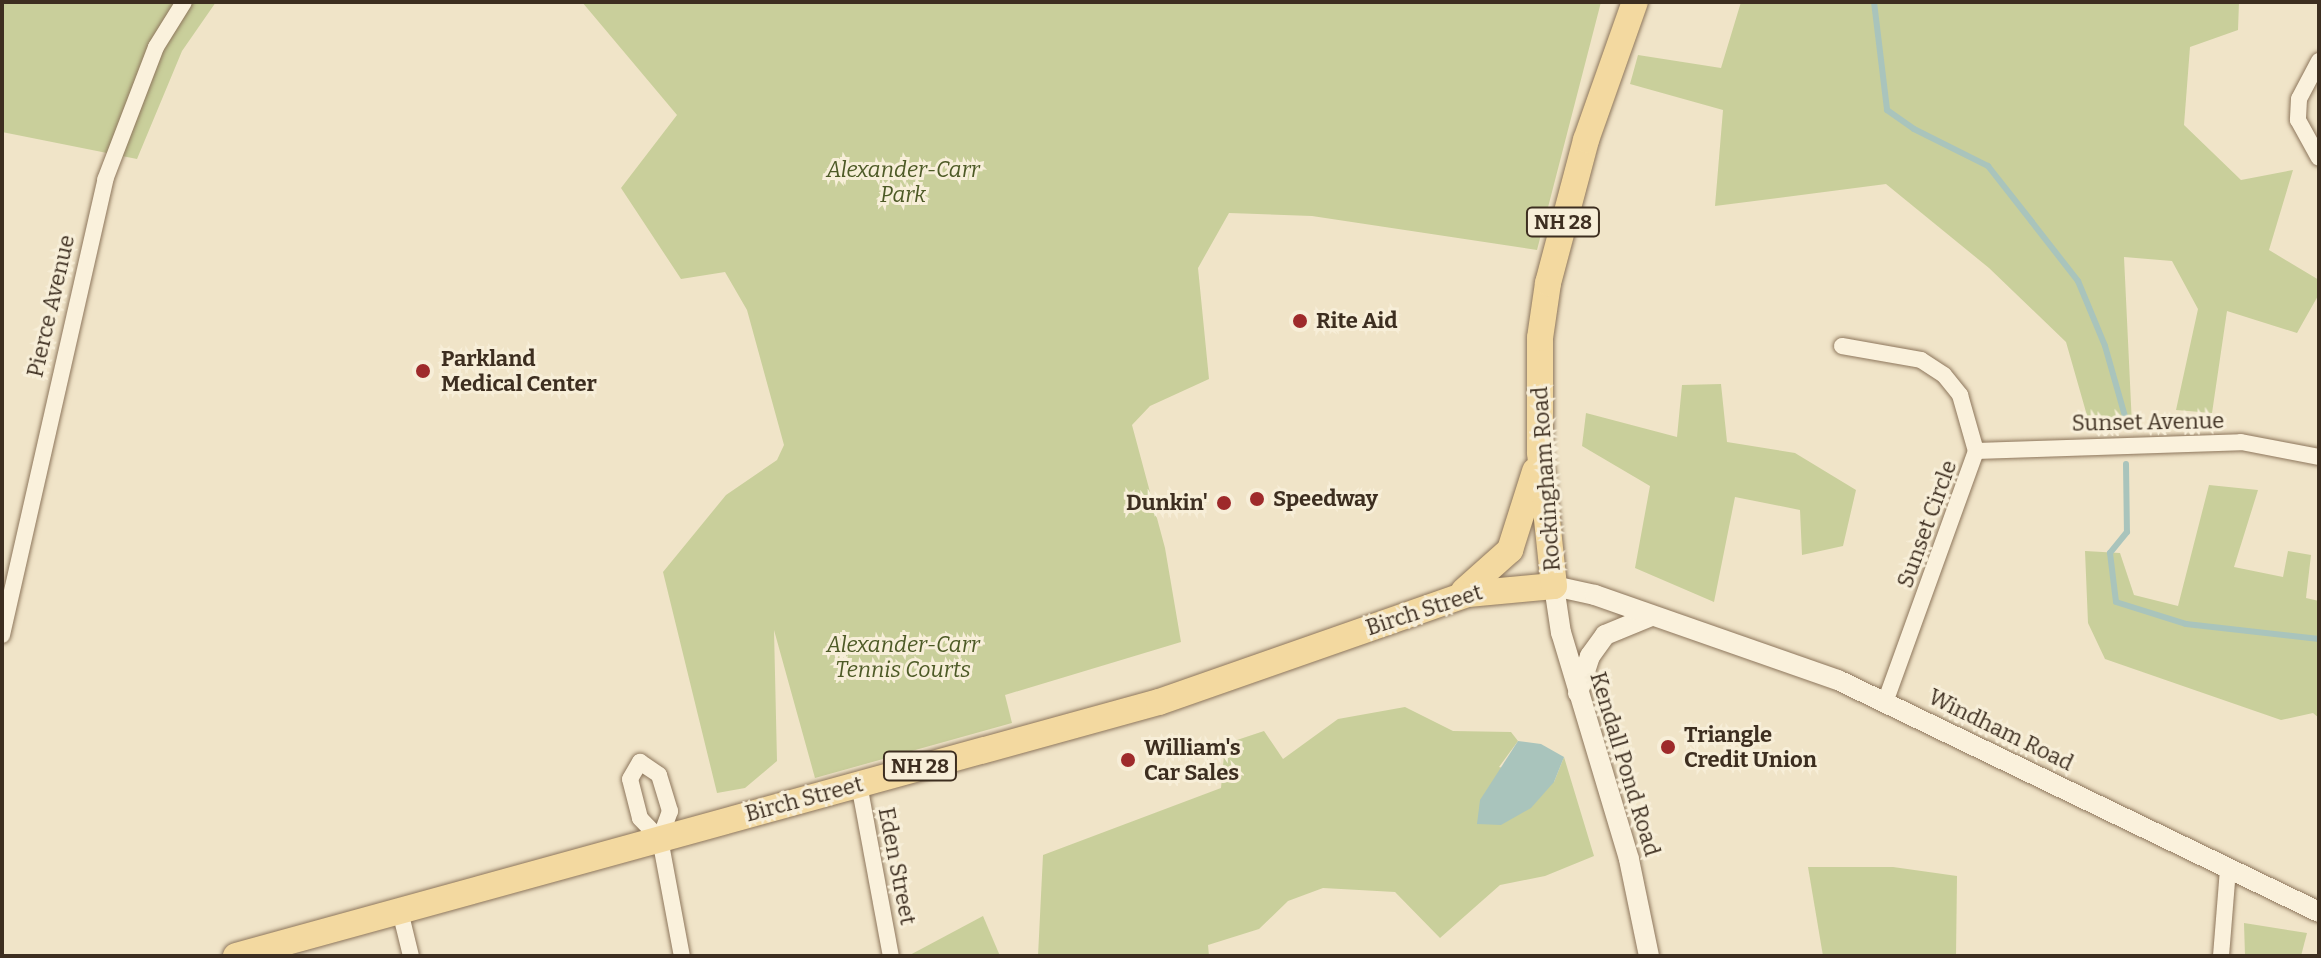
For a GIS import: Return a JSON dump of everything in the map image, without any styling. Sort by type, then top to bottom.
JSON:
[{"type":"main road","name":"Rockingham Road","points":[[1554,586],[1540,452],[1540,338],[1548,283],[1586,140],[1635,2]]},
{"type":"main road","name":"NH 28","points":[[1450,600],[1485,577],[1510,550],[1540,452]]},
{"type":"main road","name":"Birch Street","points":[[236,956],[1159,702],[1489,589],[1554,586]]},
{"type":"street","name":"Pierce Avenue","points":[[2,635],[105,180],[150,61],[184,2]]},
{"type":"street","points":[[2319,61],[2299,99],[2298,120],[2319,158]]},
{"type":"street","name":"Sunset Circle","points":[[1842,346],[1921,360],[1944,375],[1960,395],[1976,451],[1886,700]]},
{"type":"street","name":"Sunset Avenue","points":[[1976,451],[2241,442],[2319,457]]},
{"type":"street","name":"Windham Road","points":[[1554,586],[1652,615],[1886,700],[2319,912]]},
{"type":"street","name":"Kendall Pond Road","points":[[1554,586],[1578,693],[1632,869],[1649,956]]},
{"type":"street","points":[[1578,693],[1590,656],[1605,635],[1616,626],[1652,615]]},
{"type":"street","name":"Eden Street","points":[[859,784],[891,956]]},
{"type":"street","points":[[660,839],[682,956]]},
{"type":"street","points":[[2221,956],[2228,869]]},
{"type":"street","points":[[400,911],[411,956]]},
{"type":"green space","points":[[2,2],[216,2],[182,51],[137,159],[2,132]]},
{"type":"green space","points":[[582,2],[1601,2],[1537,250],[1312,216],[1229,213],[1198,268],[1209,379],[1150,406],[1132,425],[1165,548],[1181,642],[1005,695],[1012,723],[815,778],[774,630],[777,761],[745,788],[717,793],[663,572],[726,495],[777,460],[784,445],[747,310],[725,272],[681,279],[621,188],[677,115]]},
{"type":"green space","points":[[1741,2],[2239,2],[2238,30],[2190,47],[2184,125],[2241,180],[2293,170],[2269,250],[2319,280],[2319,294],[2297,333],[2227,311],[2212,413],[2176,410],[2198,309],[2172,261],[2124,257],[2132,425],[2088,419],[2066,342],[1989,268],[1886,184],[1715,206],[1723,110],[1630,84],[1638,55],[1721,68]]},
{"type":"green space","points":[[1721,384],[1727,442],[1795,453],[1856,490],[1843,546],[1802,555],[1800,510],[1735,497],[1714,602],[1635,568],[1650,486],[1582,446],[1586,413],[1677,437],[1682,385]]},
{"type":"green space","points":[[2209,485],[2258,490],[2234,567],[2283,577],[2288,551],[2311,555],[2306,598],[2319,601],[2319,718],[2313,713],[2281,720],[2105,659],[2088,623],[2085,551],[2120,553],[2134,595],[2178,606]]},
{"type":"green space","points":[[1405,707],[1453,731],[1511,732],[1518,741],[1499,767],[1554,782],[1564,757],[1594,856],[1545,876],[1500,885],[1440,938],[1395,892],[1323,888],[1288,901],[1259,929],[1208,945],[1209,956],[1038,956],[1043,855],[1221,788],[1225,744],[1264,731],[1283,759],[1338,719]]},
{"type":"green space","points":[[1808,867],[1893,867],[1957,876],[1956,956],[1823,956]]},
{"type":"green space","points":[[983,916],[1000,956],[908,956]]},
{"type":"green space","points":[[2244,923],[2307,933],[2301,956],[2245,956]]},
{"type":"water","points":[[1518,741],[1541,744],[1564,757],[1554,782],[1531,808],[1501,825],[1477,824],[1480,800]]},
{"type":"waterway","points":[[1874,2],[1887,110],[1914,129],[1988,166],[2078,281],[2105,346],[2125,416]]},
{"type":"waterway","points":[[2126,464],[2127,532],[2110,553],[2116,602],[2186,624],[2319,639]]},
{"type":"place","name":"Rite Aid","points":[[1300,321]]},
{"type":"place","name":"Parkland Medical Center","points":[[423,371]]},
{"type":"place","name":"Speedway","points":[[1257,499]]},
{"type":"place","name":"Dunkin'","points":[[1224,503]]},
{"type":"place","name":"Triangle Credit Union","points":[[1668,747]]},
{"type":"place","name":"William's Car Sales","points":[[1128,760]]},
{"type":"park label","name":"Alexander-Carr Park","points":[[903,182]]},
{"type":"park label","name":"Alexander-Carr Tennis Courts","points":[[903,656]]}]
